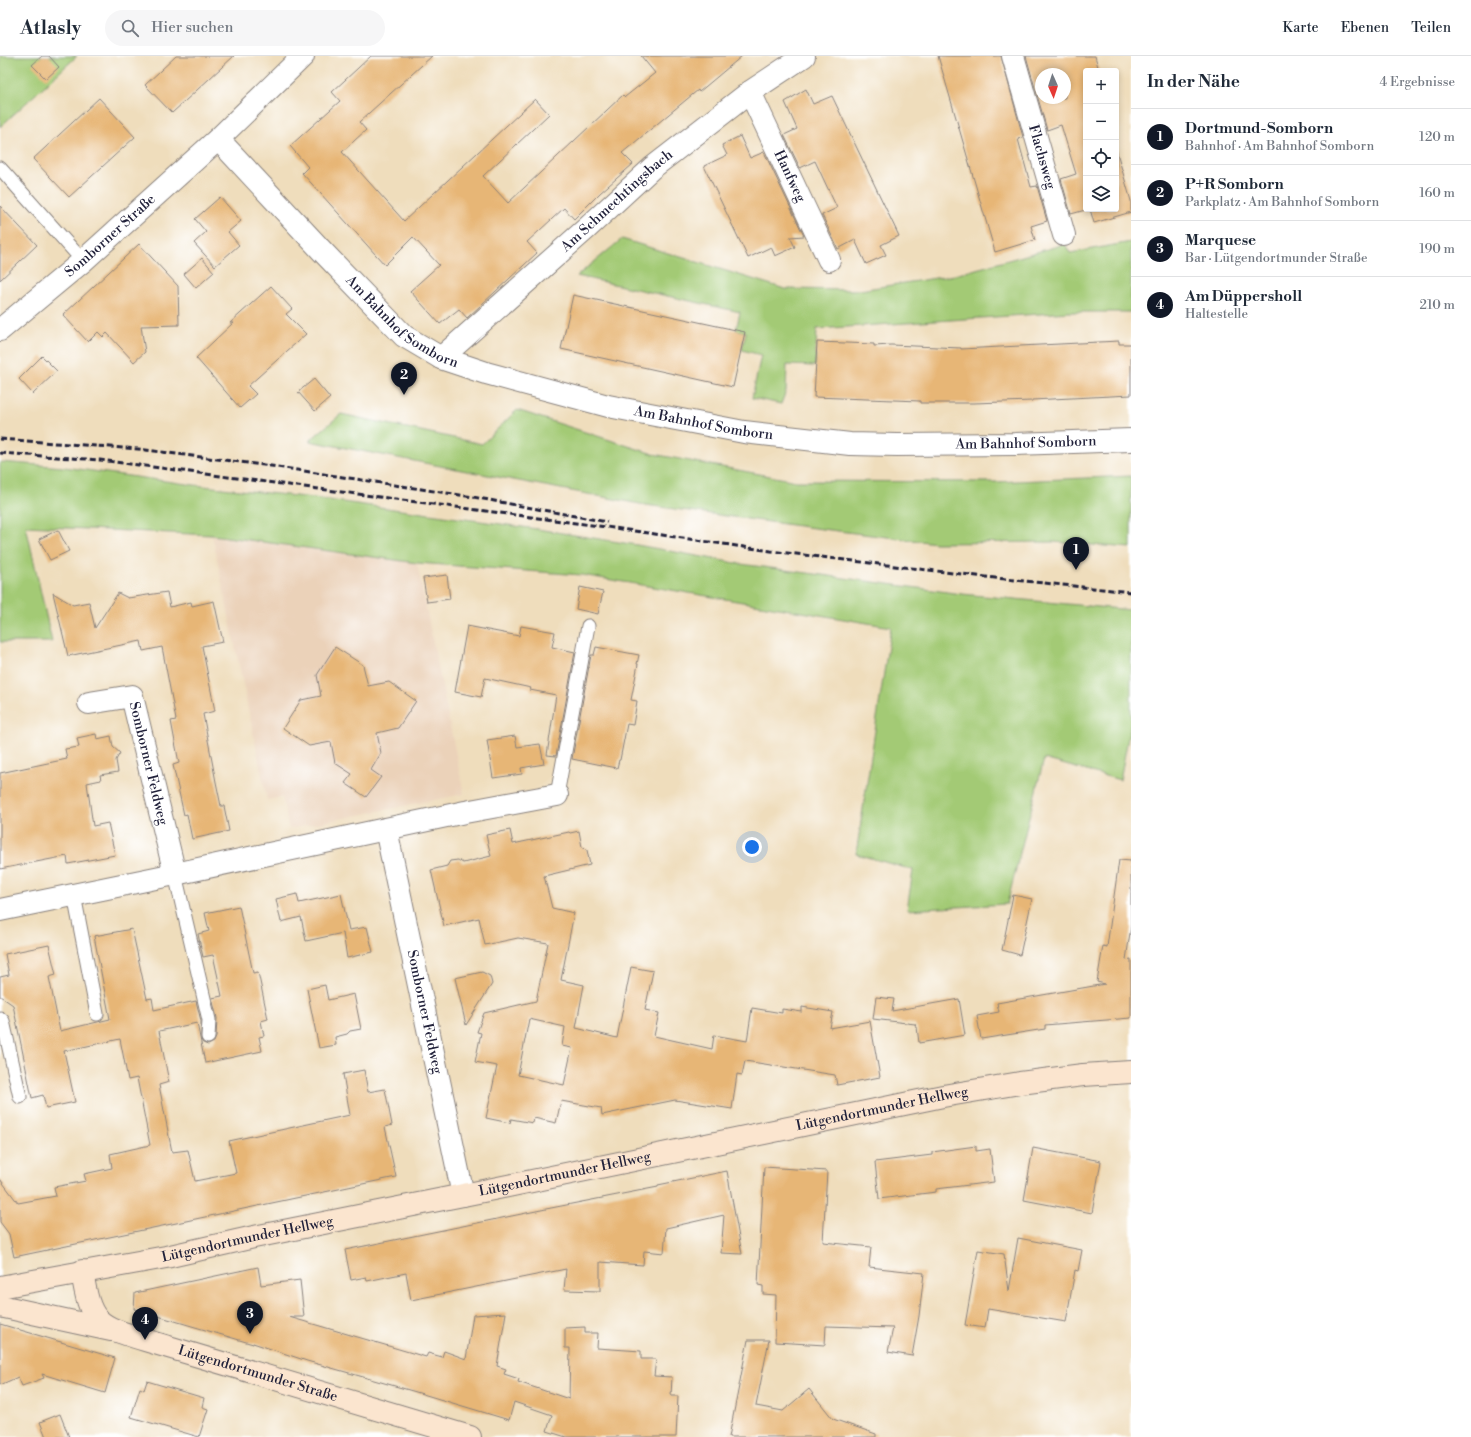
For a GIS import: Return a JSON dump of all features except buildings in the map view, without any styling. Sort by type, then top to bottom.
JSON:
[{"type":"main road","name":"Lütgendortmunder Hellweg","points":[[0,1287],[166,1257],[254,1237],[463,1196],[943,1096],[1020,1083],[1083,1075],[1131,1072]]},
{"type":"main road","name":"Lütgendortmunder Straße","points":[[82,1271],[86,1296],[92,1312],[99,1321],[107,1327],[470,1437]]},
{"type":"main road","points":[[0,1306],[118,1331]]},
{"type":"street","name":"Somborner Straße","points":[[0,330],[83,261],[218,139],[303,56]]},
{"type":"street","name":"Am Schmechtingsbach","points":[[441,358],[652,168],[750,92],[804,56]]},
{"type":"street","name":"Flachsweg","points":[[1013,56],[1064,235]]},
{"type":"street","name":"Hanfweg","points":[[750,92],[829,260]]},
{"type":"street","name":"Am Bahnhof Somborn","points":[[218,139],[404,336],[441,358],[486,373],[608,406],[744,432],[850,444],[1015,444],[1131,440]]},
{"type":"street","name":"Somborner Feldweg","points":[[89,703],[132,696],[175,874]]},
{"type":"street","points":[[0,910],[466,812],[557,795]]},
{"type":"street","name":"Somborner Feldweg","points":[[386,829],[463,1196]]},
{"type":"lane","points":[[0,168],[83,261]]},
{"type":"lane","points":[[557,795],[588,626]]},
{"type":"lane","points":[[175,874],[209,1020],[208,1037]]},
{"type":"lane","points":[[74,895],[97,1014]]},
{"type":"lane","points":[[0,1018],[3,1021],[20,1097]]},
{"type":"shaded area","points":[[212,535],[417,563],[464,794],[289,829],[282,797],[267,800]]},
{"type":"green space","points":[[0,56],[77,56],[0,127]]},
{"type":"green space","points":[[622,239],[785,289],[860,290],[955,275],[1065,244],[1070,253],[1131,242],[1131,312],[1069,312],[817,329],[815,366],[787,365],[786,391],[781,404],[752,398],[761,355],[742,350],[746,332],[736,330],[740,312],[577,276]]},
{"type":"green space","points":[[517,410],[653,454],[796,481],[995,482],[1131,476],[1131,548],[1053,542],[936,543],[814,528],[645,505],[309,441],[341,414],[482,444]]},
{"type":"green space","points":[[0,462],[64,467],[194,485],[314,498],[537,529],[741,564],[962,594],[1131,610],[1131,722],[1120,780],[1044,759],[1007,904],[907,910],[913,870],[856,854],[891,627],[582,575],[417,563],[212,535],[26,526],[52,642],[0,642]]},
{"type":"railway","points":[[0,439],[138,449],[271,466],[473,497],[607,522]]},
{"type":"railway","points":[[0,453],[100,460],[614,528],[771,551],[986,577],[1131,592]]},
{"type":"place","name":"P+R Somborn","points":[[404,395]]},
{"type":"place","name":"Dortmund-Somborn","points":[[1076,570]]},
{"type":"place","name":"Marquese","points":[[250,1334]]},
{"type":"place","name":"Am Düppersholl","points":[[145,1340]]}]
